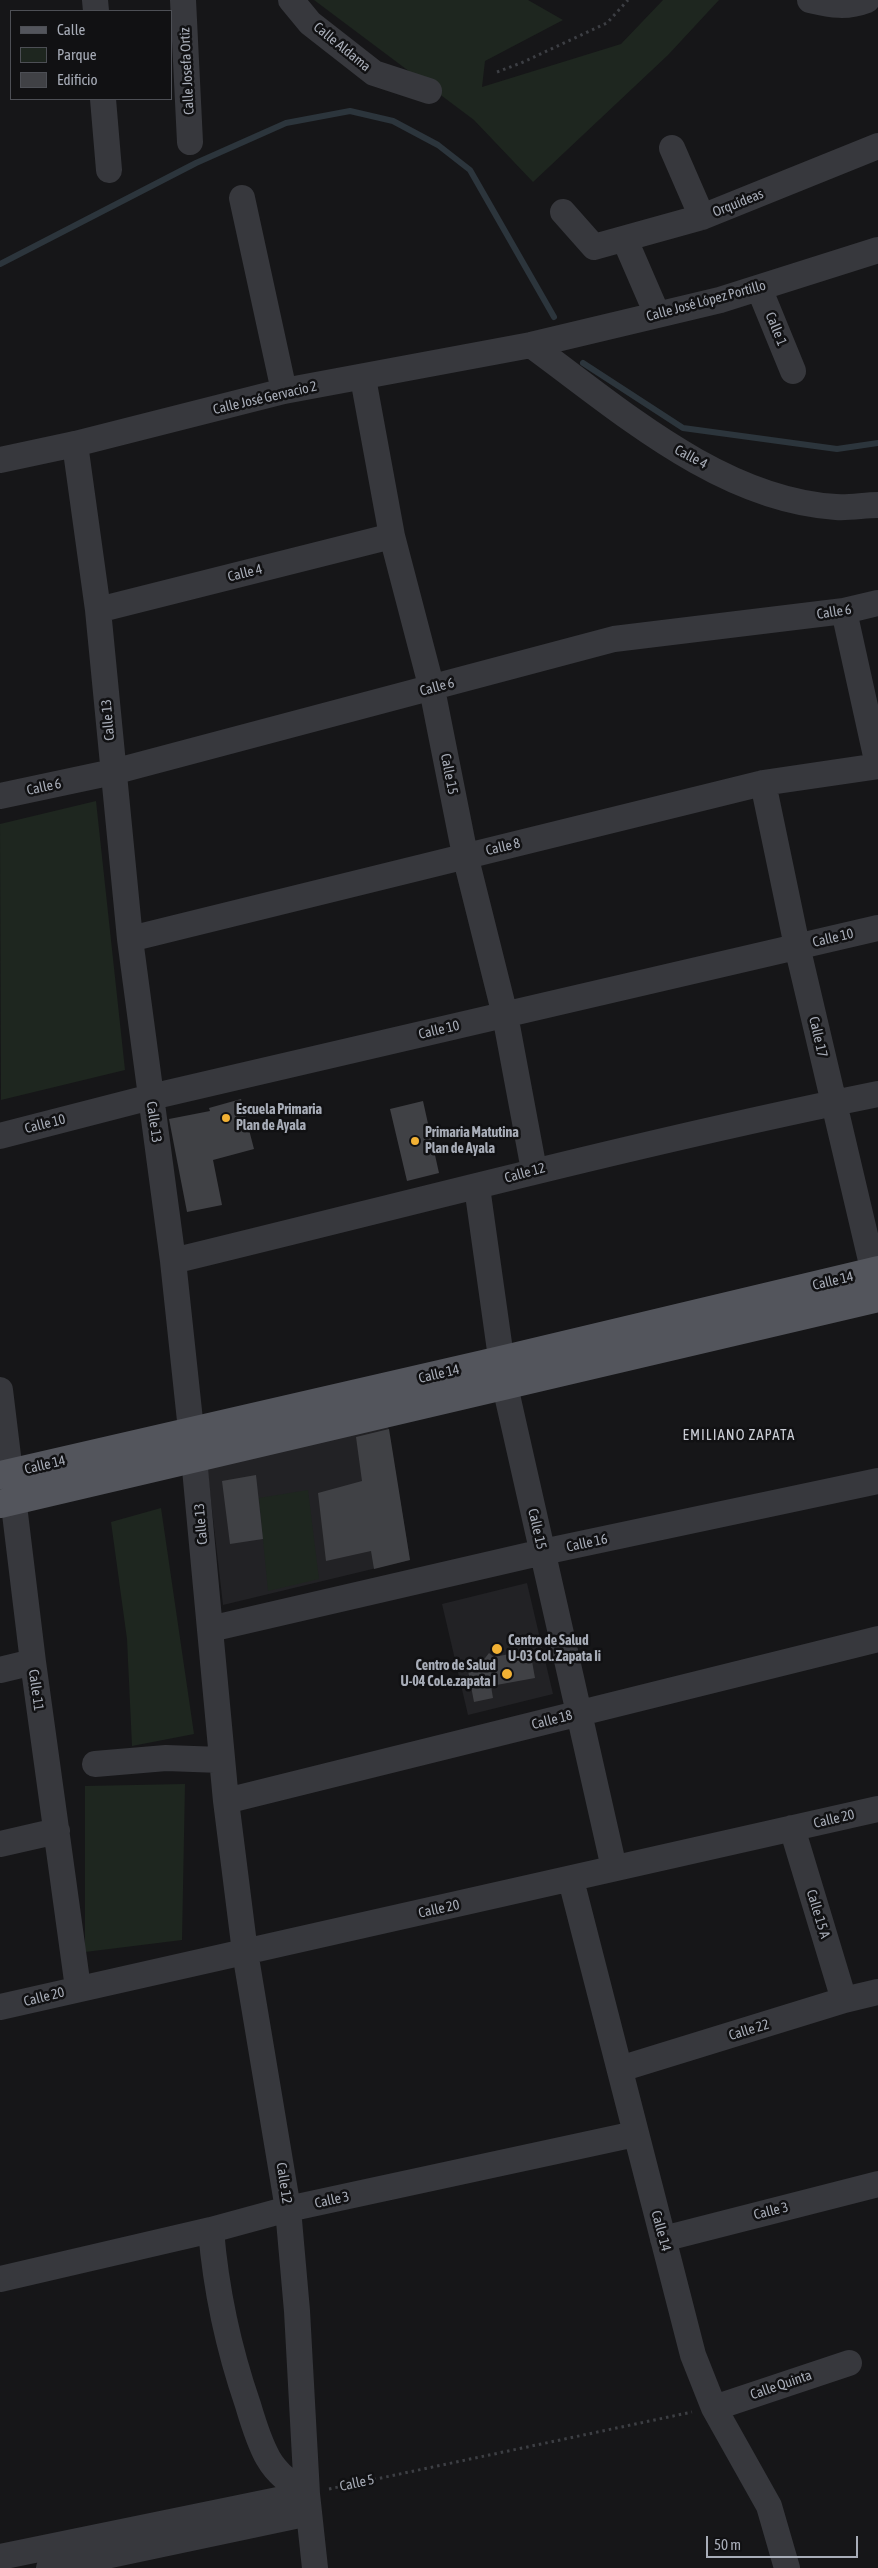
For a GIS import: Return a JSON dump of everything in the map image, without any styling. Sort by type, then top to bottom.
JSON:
[{"type":"main road","name":"Calle 14","points":[[7,1502],[194,1458],[503,1373],[876,1277]]},
{"type":"main road","name":"Calle 14","points":[[5,1474],[191,1431],[503,1373],[878,1298]]},
{"type":"street","name":"Calle Josefa Ortiz","points":[[183,0],[190,142]]},
{"type":"street","name":"Calle Aldama","points":[[291,0],[310,23],[374,73],[429,91]]},
{"type":"street","points":[[810,0],[830,5],[852,6],[867,0]]},
{"type":"street","points":[[103,100],[109,170]]},
{"type":"street","name":"Orquídeas","points":[[563,212],[594,247],[625,240],[702,217],[878,146]]},
{"type":"street","points":[[672,148],[702,217]]},
{"type":"street","points":[[242,198],[284,391]]},
{"type":"street","points":[[625,240],[656,314]]},
{"type":"street","name":"Calle José López Portillo","points":[[531,345],[720,300],[876,257]]},
{"type":"street","name":"Calle 1","points":[[760,288],[793,371]]},
{"type":"street","name":"Calle José Gervacio 2","points":[[0,460],[75,444],[284,391],[363,378],[531,345]]},
{"type":"street","name":"Calle 4","points":[[531,345],[666,444],[726,476],[781,497],[836,507],[878,505]]},
{"type":"street","name":"Calle 15","points":[[363,378],[392,536],[432,689],[465,855],[505,1015],[534,1170]]},
{"type":"street","name":"Calle 13","points":[[75,444],[98,610],[130,939],[173,1262],[194,1458],[226,1801]]},
{"type":"street","name":"Calle 4","points":[[98,610],[392,536]]},
{"type":"street","name":"Calle 6","points":[[0,796],[113,772],[432,689],[614,639],[844,612],[878,603]]},
{"type":"street","points":[[844,612],[878,765]]},
{"type":"street","name":"Calle 8","points":[[130,939],[763,783],[878,765]]},
{"type":"street","name":"Calle 17","points":[[763,783],[797,946],[876,1277]]},
{"type":"street","name":"Calle 10","points":[[0,1136],[150,1097],[878,928]]},
{"type":"street","name":"Calle 12","points":[[173,1262],[477,1187],[534,1170],[878,1094]]},
{"type":"street","name":"Calle 15","points":[[477,1187],[503,1373],[614,1868]]},
{"type":"street","name":"Calle 11","points":[[0,1390],[7,1502],[57,1831],[78,1988]]},
{"type":"street","name":"Calle 16","points":[[210,1629],[543,1552],[878,1481]]},
{"type":"street","name":"Calle 18","points":[[226,1801],[878,1639]]},
{"type":"street","points":[[0,1670],[32,1662]]},
{"type":"street","points":[[95,1764],[166,1758],[221,1760]]},
{"type":"street","name":"Calle 12","points":[[226,1801],[245,1952],[288,2209],[297,2311],[308,2504],[315,2568]]},
{"type":"street","name":"Calle 20","points":[[0,2008],[78,1988],[571,1880],[614,1868],[878,1809]]},
{"type":"street","name":"Calle 15 A","points":[[792,1828],[844,2000]]},
{"type":"street","points":[[0,1844],[57,1831]]},
{"type":"street","name":"Calle 14","points":[[571,1880],[693,2355],[714,2408],[769,2506],[787,2568]]},
{"type":"street","name":"Calle 22","points":[[620,2069],[844,2000],[878,1992]]},
{"type":"street","name":"Calle 3","points":[[0,2279],[211,2230],[288,2209],[635,2134]]},
{"type":"street","name":"Calle 3","points":[[663,2239],[878,2184]]},
{"type":"street","points":[[211,2230],[215,2276],[230,2351],[253,2421],[268,2458],[286,2481],[308,2504]]},
{"type":"street","name":"Calle Quinta","points":[[714,2408],[848,2363]]},
{"type":"street","points":[[0,2557],[308,2504]]},
{"type":"street","points":[[49,2568],[308,2504]]},
{"type":"path","points":[[497,72],[606,23],[628,0]]},
{"type":"path","name":"Calle 5","points":[[308,2504],[714,2408]]},
{"type":"shaded area","points":[[388,1426],[410,1560],[223,1605],[207,1466]]},
{"type":"shaded area","name":"Centro de Salud U-03 Col. Zapata Ii","points":[[527,1583],[553,1694],[468,1715],[442,1604]]},
{"type":"green space","points":[[314,0],[528,0],[563,20],[485,61],[482,87],[621,44],[663,0],[719,0],[668,55],[533,182],[474,120]]},
{"type":"green space","points":[[96,801],[125,1070],[1,1100],[0,824]]},
{"type":"green space","points":[[308,1490],[319,1579],[268,1591],[259,1498]]},
{"type":"green space","points":[[161,1508],[194,1734],[132,1746],[127,1639],[111,1522]]},
{"type":"green space","points":[[185,1784],[182,1940],[85,1952],[85,1786]]},
{"type":"building","points":[[241,1099],[254,1149],[213,1160],[222,1205],[187,1212],[169,1119],[210,1111],[209,1108]]},
{"type":"building","name":"Primaria Matutina Plan de Ayala","points":[[423,1101],[439,1173],[407,1181],[390,1109]]},
{"type":"building","points":[[389,1429],[410,1560],[374,1569],[371,1551],[326,1561],[318,1493],[362,1481],[356,1437]]},
{"type":"building","points":[[256,1475],[263,1539],[230,1544],[222,1481]]},
{"type":"building","points":[[530,1650],[535,1678],[491,1686],[493,1698],[474,1702],[467,1665],[482,1662],[489,1653],[494,1657]]},
{"type":"waterway","points":[[0,264],[196,163],[286,123],[350,111],[393,121],[438,145],[470,170],[554,317]]},
{"type":"waterway","points":[[583,363],[683,428],[837,449],[878,443]]},
{"type":"place","name":"Escuela Primaria Plan de Ayala","points":[[226,1118]]},
{"type":"place","name":"Primaria Matutina Plan de Ayala","points":[[415,1141]]},
{"type":"place","name":"Centro de Salud U-03 Col. Zapata Ii","points":[[497,1649]]},
{"type":"place","name":"Centro de Salud U-04 Col.e.zapata I","points":[[507,1674]]},
{"type":"district","name":"EMILIANO ZAPATA","points":[[739,1435]]}]
